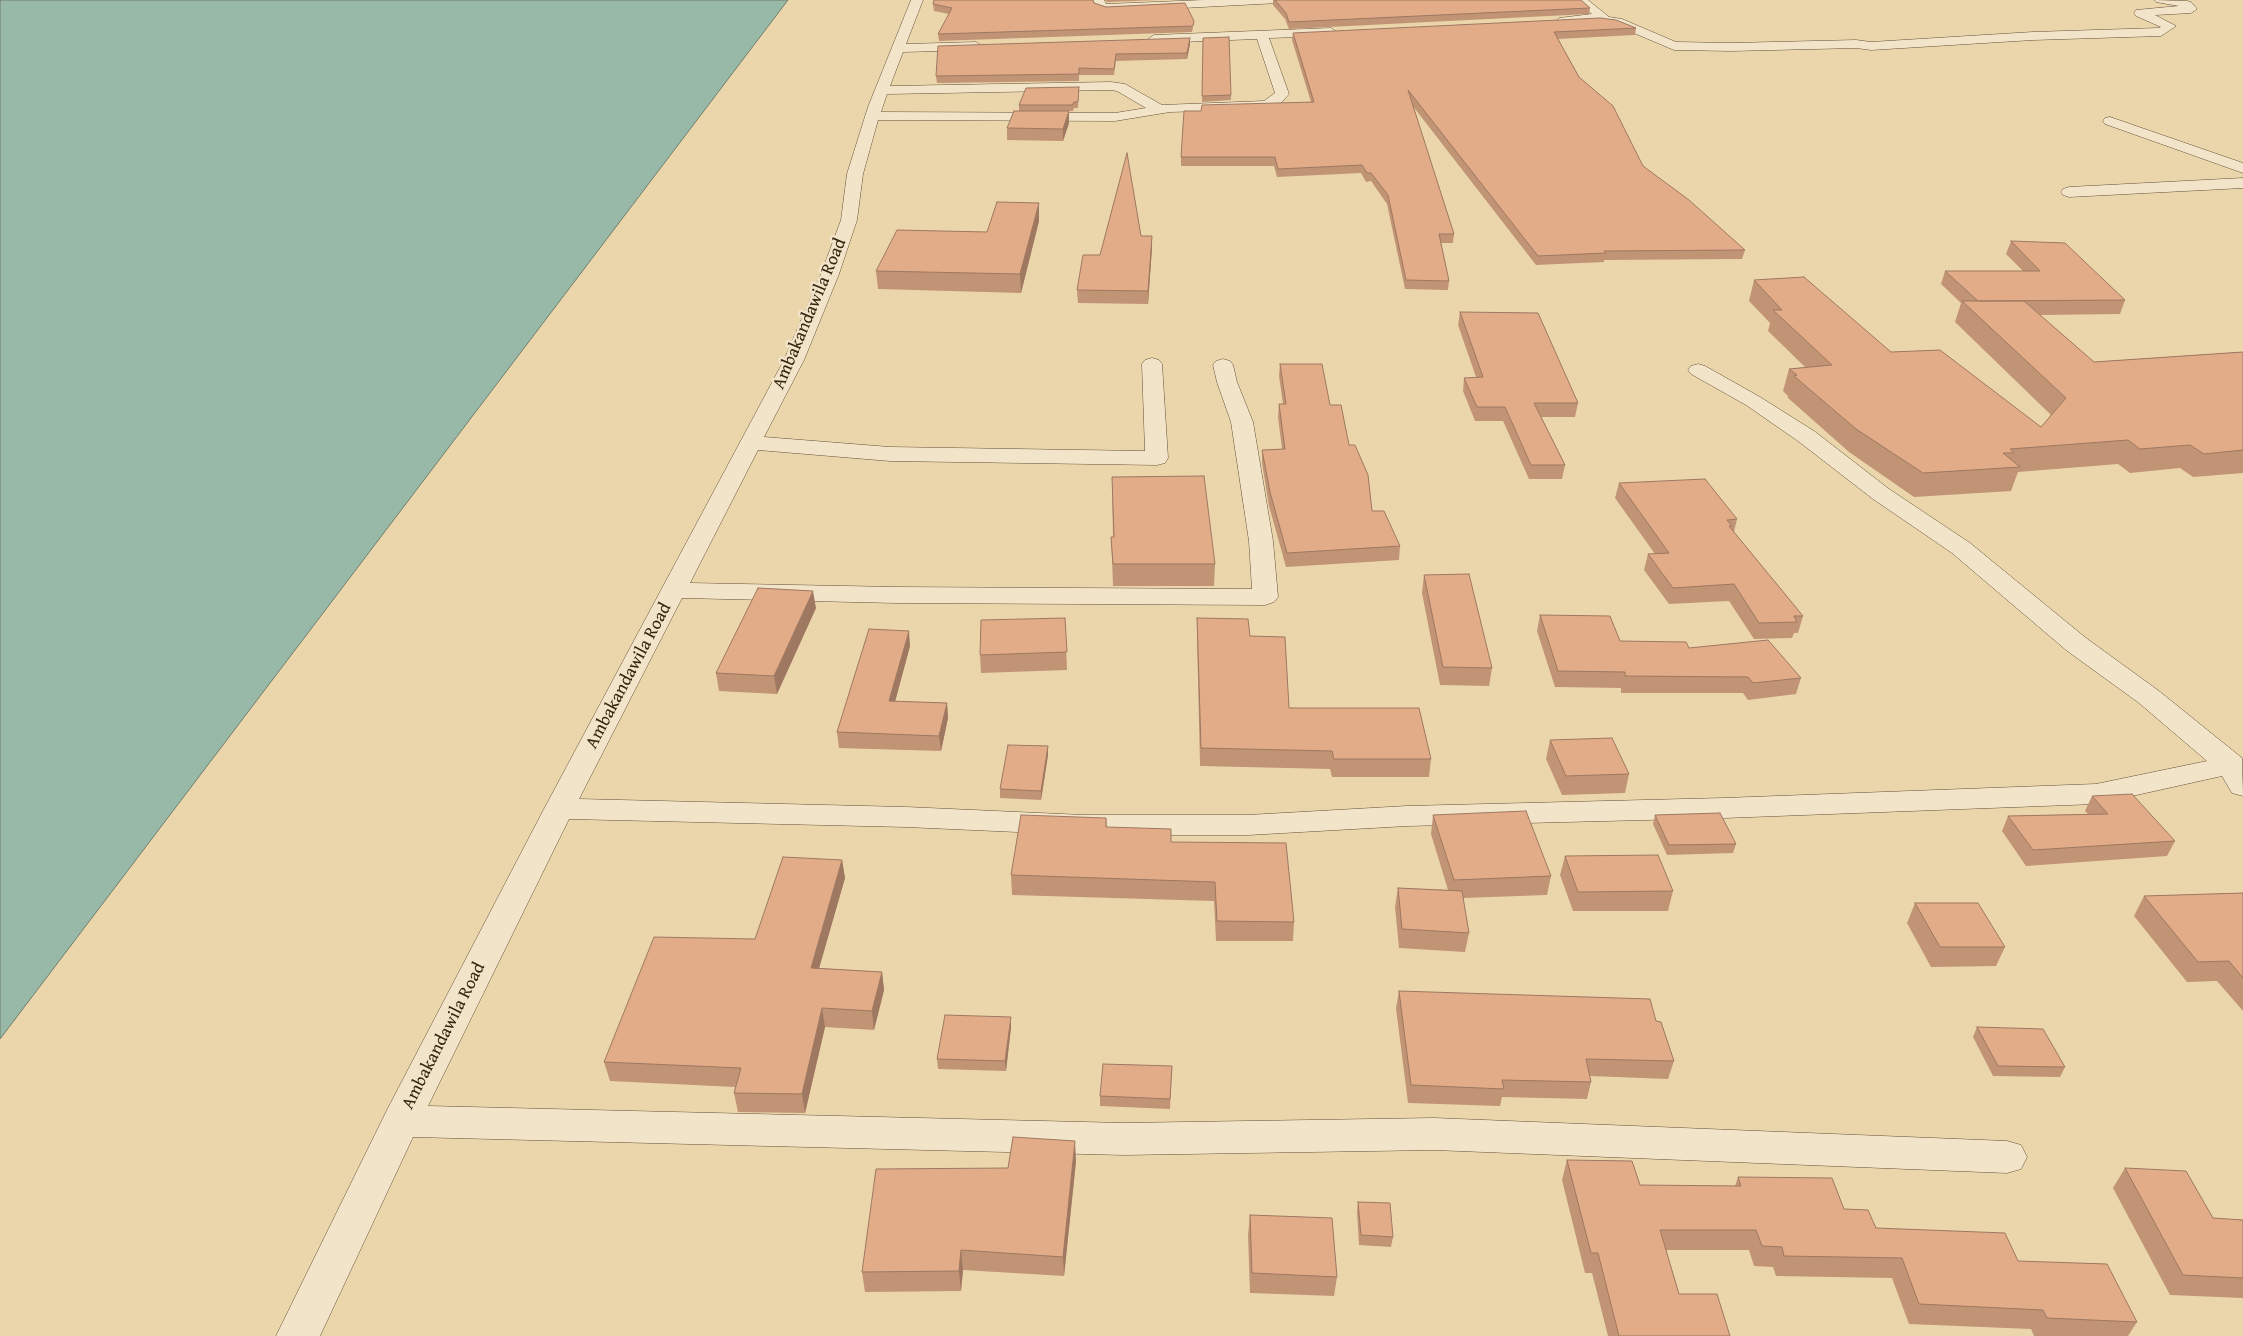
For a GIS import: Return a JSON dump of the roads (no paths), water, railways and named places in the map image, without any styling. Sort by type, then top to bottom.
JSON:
[{"type":"street","name":"Ambakandawila Road","points":[[298,1336],[401,1121],[559,809],[794,360],[830,274],[849,220],[855,174],[882,90],[917,0]]},
{"type":"street","points":[[1098,0],[1100,7],[1106,8],[1278,0]]},
{"type":"street","points":[[1581,0],[1602,15],[1603,17],[1599,19]]},
{"type":"street","points":[[1550,22],[1599,19],[1618,22],[1674,46],[1732,47],[1856,44],[1871,46],[2033,36],[2161,32],[2170,26],[2140,13],[2191,8],[2187,4],[2160,0]]},
{"type":"street","points":[[1144,40],[1342,32]]},
{"type":"street","points":[[873,116],[1114,117],[1160,110],[1254,106],[1275,101],[1282,94],[1262,36]]},
{"type":"street","points":[[898,48],[987,45]]},
{"type":"street","points":[[882,90],[1111,86],[1120,87],[1160,110]]},
{"type":"street","points":[[2110,121],[2243,168]]},
{"type":"street","points":[[2070,192],[2243,183]]},
{"type":"street","points":[[751,443],[890,454],[1157,458],[1152,364]]},
{"type":"street","points":[[674,590],[925,595],[1265,597],[1261,541],[1242,422],[1227,382],[1223,365]]},
{"type":"street","points":[[1698,370],[1806,436],[1882,494],[1961,548],[2076,644],[2149,697],[2237,776]]},
{"type":"street","points":[[559,809],[906,817],[1084,825],[1248,826],[1407,816],[1694,809],[2096,794],[2237,776]]},
{"type":"street","points":[[401,1121],[1124,1139],[1434,1134],[2007,1157]]}]
